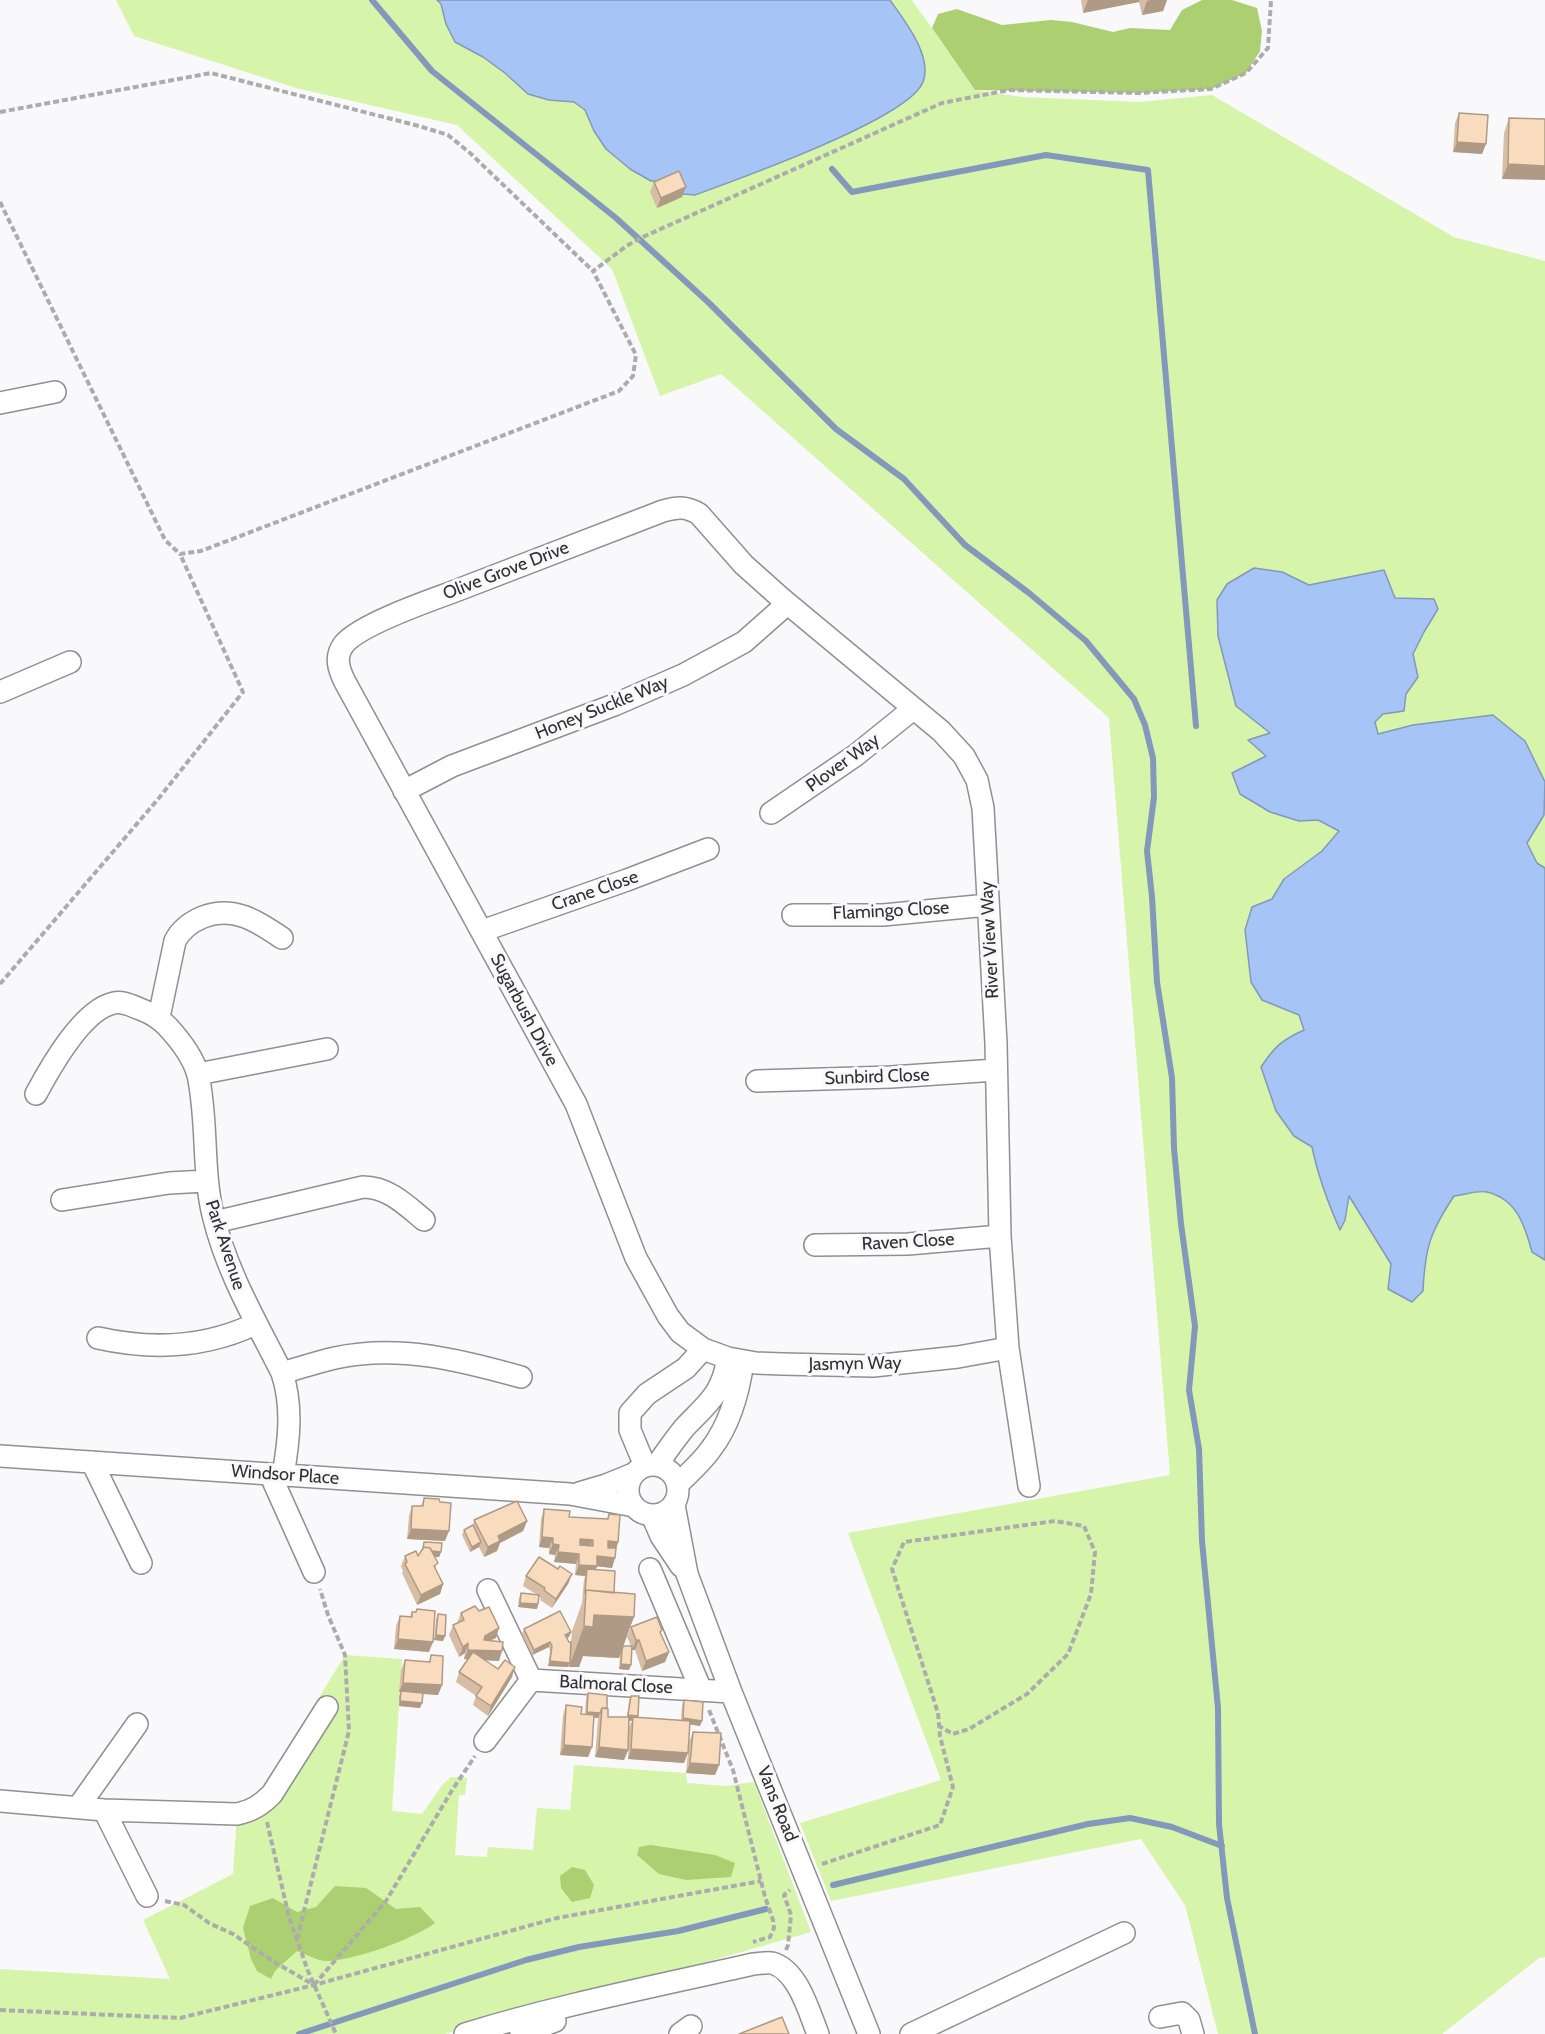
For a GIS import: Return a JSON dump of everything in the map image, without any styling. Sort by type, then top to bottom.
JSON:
[{"type":"street","points":[[0,403],[55,392]]},
{"type":"street","name":"Olive Grove Drive","points":[[339,670],[340,651],[346,642],[356,634],[402,611],[673,508],[691,509],[699,514]]},
{"type":"street","name":"River View Way","points":[[699,514],[744,565],[940,731],[964,756],[977,780],[983,808],[996,1070],[1000,1236],[1008,1348],[1029,1486]]},
{"type":"street","name":"Honey Suckle Way","points":[[404,791],[452,766],[604,709],[683,675],[744,642],[788,604]]},
{"type":"street","points":[[0,692],[70,662]]},
{"type":"street","name":"Sugarbush Drive","points":[[339,670],[576,1104],[636,1258],[668,1316],[680,1332],[702,1349]]},
{"type":"street","name":"Plover Way","points":[[771,813],[856,755],[913,709]]},
{"type":"street","name":"Crane Close","points":[[482,931],[708,849]]},
{"type":"street","name":"Flamingo Close","points":[[793,915],[883,915],[988,904]]},
{"type":"street","points":[[36,1094],[61,1050],[101,1009],[118,1002],[159,1017],[175,941],[179,934],[195,920],[211,914],[237,913],[266,927],[282,938]]},
{"type":"street","name":"Park Avenue","points":[[159,1017],[179,1038],[191,1056],[198,1074],[206,1181],[215,1222],[237,1286],[282,1373],[289,1402],[286,1455],[277,1474]]},
{"type":"street","points":[[198,1074],[327,1049]]},
{"type":"street","name":"Sunbird Close","points":[[757,1081],[891,1077],[996,1070]]},
{"type":"street","points":[[62,1200],[160,1184],[206,1181]]},
{"type":"street","points":[[215,1222],[363,1187],[372,1187],[391,1194],[424,1220]]},
{"type":"street","name":"Raven Close","points":[[815,1245],[908,1244],[1000,1236]]},
{"type":"street","points":[[98,1338],[140,1345],[166,1346],[215,1339],[255,1324]]},
{"type":"street","name":"Jasmyn Way","points":[[702,1349],[735,1359],[782,1364],[873,1366],[958,1357],[1008,1348]]},
{"type":"street","points":[[645,1468],[630,1430],[630,1413],[647,1394],[686,1368],[702,1349]]},
{"type":"street","points":[[282,1373],[335,1358],[396,1352],[425,1354],[456,1360],[521,1377]]},
{"type":"street","points":[[645,1468],[666,1468],[674,1475],[678,1484],[679,1494],[674,1505],[664,1513],[643,1510],[629,1496],[629,1485],[645,1468],[703,1410],[718,1391],[735,1359]]},
{"type":"street","points":[[678,1484],[711,1449],[726,1425],[740,1384],[735,1359]]},
{"type":"street","name":"Windsor Place","points":[[0,1456],[570,1494],[643,1510]]},
{"type":"street","points":[[92,1462],[141,1563]]},
{"type":"street","name":"Windsor Place","points":[[570,1494],[606,1485],[645,1468]]},
{"type":"street","points":[[277,1474],[314,1572]]},
{"type":"street","name":"Vans Road","points":[[674,1505],[687,1574],[799,1878],[869,2034]]},
{"type":"street","name":"Vans Road","points":[[643,1510],[687,1574]]},
{"type":"street","name":"Balmoral Close","points":[[650,1569],[701,1690]]},
{"type":"street","points":[[485,1741],[531,1680],[488,1590]]},
{"type":"street","name":"Balmoral Close","points":[[531,1680],[731,1692]]},
{"type":"street","points":[[0,1801],[79,1806],[104,1810],[237,1814],[250,1812],[263,1804],[272,1794],[327,1707]]},
{"type":"street","points":[[79,1806],[137,1724]]},
{"type":"street","points":[[104,1810],[147,1896]]},
{"type":"street","points":[[912,2034],[1124,1933]]},
{"type":"street","points":[[465,2034],[510,2020],[628,1992],[753,1964],[772,1964],[785,1971],[798,1985],[818,2034]]},
{"type":"street","points":[[521,2034],[628,1992]]},
{"type":"street","points":[[1160,2017],[1182,2013],[1189,2020],[1193,2034]]},
{"type":"path","points":[[593,271],[628,245],[645,236],[942,103],[1009,90],[1138,93],[1211,89],[1246,74],[1268,48],[1271,0]]},
{"type":"path","points":[[0,112],[211,73],[448,135],[593,271],[636,355],[633,375],[619,391],[201,552],[180,554]]},
{"type":"path","points":[[0,202],[165,540],[180,554],[243,692],[159,798],[0,984]]},
{"type":"path","points":[[778,1967],[788,1945],[791,1915],[784,1895],[799,1878],[940,1825],[953,1787],[939,1726],[938,1713],[892,1569],[904,1542],[1055,1521],[1084,1526],[1095,1552],[1091,1594],[1068,1654],[1027,1694],[969,1729],[953,1734],[939,1726]]},
{"type":"path","points":[[297,1940],[350,1731],[345,1655],[328,1615],[314,1572]]},
{"type":"path","points":[[701,1690],[733,1770],[765,1897],[773,1920]]},
{"type":"path","points":[[314,1985],[386,1901],[451,1792],[485,1741]]},
{"type":"path","points":[[263,1804],[289,1917],[314,1985],[335,2033]]},
{"type":"path","points":[[0,2010],[180,2018],[314,1985],[557,1918],[761,1881]]},
{"type":"path","points":[[147,1896],[184,1905],[209,1923],[233,1934],[314,1985]]},
{"type":"green space","points":[[116,0],[912,0],[975,90],[1022,97],[1139,102],[1212,95],[1454,237],[1545,261],[1545,1957],[1539,1958],[1442,2034],[1218,2034],[1185,1905],[1141,1839],[831,1901],[800,1823],[941,1780],[848,1533],[1170,1475],[1109,718],[721,374],[660,396],[612,269],[457,125],[296,88],[134,36]]},
{"type":"green space","points":[[1202,0],[1232,0],[1257,8],[1262,31],[1260,51],[1246,73],[1211,89],[1138,93],[975,90],[932,28],[938,14],[957,9],[1002,25],[1051,20],[1072,22],[1113,32],[1130,28],[1170,30],[1182,10]]},
{"type":"green space","points":[[345,1655],[402,1659],[392,1811],[422,1814],[443,1784],[451,1777],[467,1778],[465,1795],[459,1795],[455,1855],[487,1857],[488,1847],[533,1850],[537,1808],[570,1810],[574,1765],[686,1773],[687,1783],[726,1786],[754,1782],[811,1932],[689,1967],[586,1991],[445,2034],[0,2034],[0,1969],[170,1979],[143,1920],[233,1874],[237,1814],[250,1812],[327,1707],[317,1701]]},
{"type":"green space","points":[[651,1845],[715,1855],[735,1863],[731,1877],[686,1880],[659,1874],[637,1855],[639,1847]]},
{"type":"green space","points":[[572,1867],[585,1870],[594,1885],[590,1898],[572,1902],[561,1888],[560,1876]]},
{"type":"green space","points":[[335,1886],[366,1888],[396,1909],[420,1907],[435,1923],[399,1942],[369,1953],[325,1961],[297,1951],[275,1971],[271,1979],[257,1971],[251,1959],[243,1928],[250,1906],[273,1898],[297,1912],[316,1907]]},
{"type":"water","points":[[437,0],[890,0],[916,39],[924,61],[925,72],[923,82],[911,97],[856,130],[819,147],[695,195],[683,194],[660,181],[651,181],[630,169],[606,149],[594,131],[585,110],[574,102],[549,100],[528,94],[483,57],[455,42],[446,24],[441,4]]},
{"type":"water","points":[[1254,568],[1282,572],[1309,585],[1384,570],[1395,598],[1434,599],[1438,609],[1413,654],[1418,677],[1406,694],[1404,711],[1383,714],[1375,722],[1378,734],[1413,725],[1493,715],[1525,741],[1545,782],[1544,815],[1527,843],[1537,863],[1545,868],[1545,1260],[1532,1252],[1523,1223],[1513,1207],[1506,1201],[1487,1192],[1454,1196],[1439,1220],[1430,1241],[1425,1263],[1423,1291],[1412,1302],[1388,1289],[1391,1264],[1349,1196],[1345,1220],[1340,1230],[1331,1210],[1312,1147],[1294,1136],[1276,1111],[1261,1067],[1279,1044],[1304,1030],[1299,1015],[1262,1000],[1251,982],[1245,930],[1252,907],[1272,899],[1284,879],[1322,851],[1339,831],[1318,820],[1299,821],[1270,812],[1240,794],[1232,773],[1266,756],[1248,740],[1270,733],[1236,706],[1218,636],[1217,600],[1227,584]]},
{"type":"building","points":[[1459,113],[1488,115],[1486,144],[1457,142]]},
{"type":"building","points":[[1509,118],[1545,119],[1545,166],[1508,164]]},
{"type":"building","points":[[679,171],[686,187],[661,198],[654,182]]},
{"type":"building","points":[[424,1498],[451,1503],[449,1531],[411,1529],[412,1506],[423,1506]]},
{"type":"building","points":[[517,1501],[527,1521],[498,1536],[500,1541],[488,1547],[474,1520]]},
{"type":"building","points":[[544,1509],[570,1511],[569,1517],[608,1519],[609,1514],[620,1515],[618,1542],[608,1541],[608,1548],[616,1548],[615,1558],[597,1556],[597,1566],[579,1565],[579,1554],[558,1552],[559,1545],[553,1544],[553,1538],[542,1537]],"holes":[[[580,1539],[593,1540],[593,1546],[580,1545]]]},
{"type":"building","points":[[473,1525],[481,1542],[472,1547],[464,1530]]},
{"type":"building","points":[[424,1542],[442,1543],[441,1552],[424,1547],[423,1549]]},
{"type":"building","points":[[424,1547],[430,1548],[438,1563],[434,1566],[443,1584],[421,1595],[405,1564],[407,1562],[405,1556],[416,1551],[418,1556]]},
{"type":"building","points":[[539,1557],[558,1569],[560,1566],[572,1574],[556,1599],[544,1590],[545,1588],[526,1576]]},
{"type":"building","points":[[587,1569],[615,1571],[614,1593],[586,1590],[585,1593]]},
{"type":"building","points":[[586,1590],[635,1594],[634,1617],[594,1615],[593,1627],[584,1626]]},
{"type":"building","points":[[521,1593],[539,1595],[538,1604],[520,1603]]},
{"type":"building","points":[[475,1606],[479,1611],[489,1607],[499,1628],[485,1636],[484,1640],[503,1642],[502,1651],[468,1650],[468,1643],[463,1647],[453,1625],[464,1620],[461,1613]]},
{"type":"building","points":[[417,1609],[435,1611],[433,1642],[398,1639],[400,1616],[412,1617],[412,1612],[416,1612]]},
{"type":"building","points":[[560,1611],[571,1632],[565,1635],[571,1642],[570,1663],[550,1661],[552,1646],[550,1642],[534,1650],[524,1629]]},
{"type":"building","points":[[438,1614],[446,1615],[445,1636],[436,1635]]},
{"type":"building","points":[[657,1617],[662,1630],[660,1632],[669,1652],[646,1661],[639,1640],[636,1640],[631,1627]]},
{"type":"building","points":[[623,1646],[632,1646],[631,1665],[621,1664]]},
{"type":"building","points":[[473,1652],[498,1669],[505,1660],[515,1667],[491,1706],[476,1696],[482,1687],[459,1672]]},
{"type":"building","points":[[431,1655],[443,1656],[442,1685],[403,1683],[405,1660],[430,1662]]},
{"type":"building","points":[[401,1691],[423,1693],[422,1703],[400,1701]]},
{"type":"building","points":[[588,1693],[607,1695],[607,1708],[602,1708],[600,1713],[587,1712]]},
{"type":"building","points":[[631,1696],[639,1696],[638,1716],[628,1715]]},
{"type":"building","points":[[684,1700],[703,1702],[702,1721],[683,1718]]},
{"type":"building","points":[[566,1705],[582,1707],[581,1714],[594,1715],[592,1747],[564,1745]]},
{"type":"building","points":[[602,1708],[608,1709],[608,1717],[629,1717],[628,1750],[599,1747]]},
{"type":"building","points":[[633,1717],[690,1721],[688,1753],[631,1749]]},
{"type":"building","points":[[693,1732],[721,1733],[719,1765],[690,1763]]},
{"type":"building","points":[[782,2017],[789,2034],[739,2034]]},
{"type":"waterway","points":[[372,0],[432,71],[616,218],[708,302],[836,429],[904,479],[965,545],[1029,593],[1086,641],[1134,699],[1145,725],[1153,758],[1154,797],[1147,851],[1157,982],[1172,1078],[1174,1148],[1181,1224],[1195,1326],[1189,1390],[1199,1449],[1202,1541],[1218,1708],[1219,1824],[1227,1898],[1255,2034]]},
{"type":"waterway","points":[[832,169],[852,192],[1046,155],[1148,170],[1196,726]]},
{"type":"waterway","points":[[833,1885],[1088,1824],[1130,1818],[1172,1827],[1222,1846]]},
{"type":"waterway","points":[[299,2034],[526,1960],[579,1947],[678,1931],[766,1909]]}]
